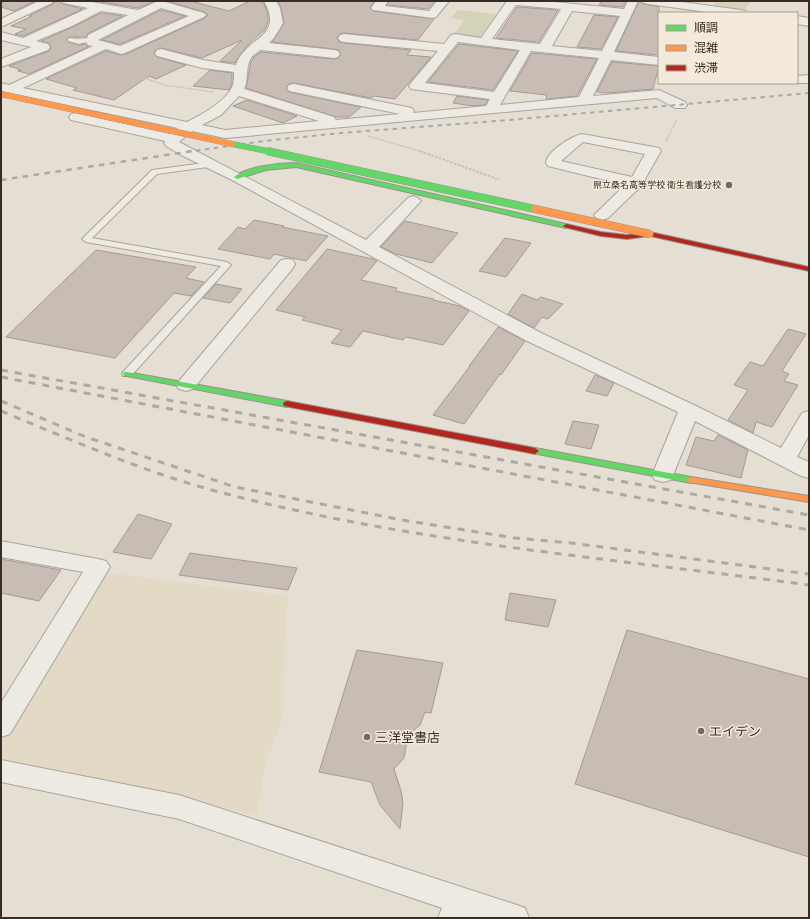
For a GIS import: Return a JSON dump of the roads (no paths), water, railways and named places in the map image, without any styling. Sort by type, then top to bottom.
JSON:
[{"type":"street","points":[[1,23],[48,1]]},
{"type":"street","points":[[67,1],[139,14]]},
{"type":"street","points":[[270,1],[277,23],[275,30],[245,57],[241,68],[240,84],[216,112],[190,126],[173,139],[171,143],[186,152],[227,169],[368,248],[534,337],[689,410],[809,471]]},
{"type":"street","points":[[382,1],[376,8],[432,15],[443,1]]},
{"type":"street","points":[[484,42],[514,1],[627,13]]},
{"type":"street","points":[[584,101],[633,1]]},
{"type":"street","points":[[648,1],[690,10],[724,12]]},
{"type":"street","points":[[160,4],[200,15],[121,50],[92,40],[92,38],[160,4]]},
{"type":"street","points":[[24,42],[68,23],[99,7]]},
{"type":"street","points":[[544,48],[568,7]]},
{"type":"street","points":[[1,9],[19,14]]},
{"type":"street","points":[[798,20],[809,22]]},
{"type":"street","points":[[3,37],[79,56]]},
{"type":"street","points":[[498,96],[416,86],[455,38],[658,61]]},
{"type":"street","points":[[4,90],[105,45]]},
{"type":"street","points":[[258,46],[343,45],[447,48]]},
{"type":"street","points":[[492,109],[498,96],[528,46]]},
{"type":"street","points":[[1,63],[55,49]]},
{"type":"street","points":[[161,52],[202,64],[241,68]]},
{"type":"street","points":[[798,80],[809,79]]},
{"type":"street","points":[[294,88],[429,115]]},
{"type":"street","points":[[4,90],[225,134],[584,101],[661,89],[680,105]]},
{"type":"street","points":[[4,90],[809,269]]},
{"type":"street","points":[[234,92],[339,123]]},
{"type":"street","points":[[1,101],[173,139]]},
{"type":"street","points":[[602,215],[636,183],[654,151],[582,138],[576,140],[553,160],[553,163],[636,183]]},
{"type":"street","points":[[249,162],[305,152],[314,153],[637,223],[645,226],[650,234]]},
{"type":"street","points":[[227,169],[263,167],[282,164],[296,165],[601,234],[627,237],[650,234]]},
{"type":"street","points":[[368,248],[413,201]]},
{"type":"street","points":[[186,385],[288,264]]},
{"type":"street","points":[[127,374],[663,475],[809,499]]},
{"type":"street","points":[[663,475],[689,410]]},
{"type":"street","points":[[786,458],[809,417]]},
{"type":"street","points":[[1,549],[98,567],[1,726]]},
{"type":"street","points":[[1,771],[179,807],[457,909],[514,918]]},
{"type":"lane","points":[[70,40],[79,42],[92,40]]},
{"type":"lane","points":[[127,374],[227,265],[86,239],[155,172],[227,169]]},
{"type":"railway","points":[[187,152],[264,141],[341,133],[509,120],[809,93]]},
{"type":"railway","points":[[1,180],[193,151]]},
{"type":"railway","points":[[1,370],[809,515]]},
{"type":"railway","points":[[1,377],[809,530]]},
{"type":"railway","points":[[1,401],[86,437],[235,487],[402,520],[515,538],[571,543],[809,574]]},
{"type":"railway","points":[[1,411],[103,453],[182,481],[208,489],[282,507],[356,523],[507,547],[809,585]]},
{"type":"place","name":"県立桑名高等学校 衛生看護分校","points":[[729,185]]},
{"type":"place","name":"エイデン","points":[[701,731]]},
{"type":"place","name":"三洋堂書店","points":[[367,737]]}]
